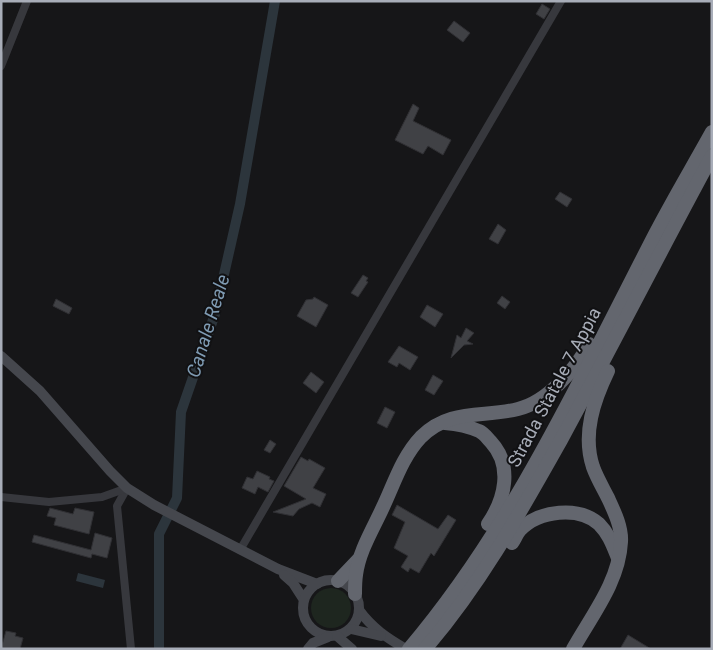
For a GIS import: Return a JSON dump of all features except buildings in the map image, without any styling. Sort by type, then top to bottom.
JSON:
[{"type":"highway","name":"Strada Statale 7 Appia","points":[[425,649],[434,628],[505,516],[587,368],[649,246],[712,132]]},
{"type":"highway","name":"Strada Statale 7 Appia","points":[[408,649],[434,628],[479,578],[514,524],[712,156]]},
{"type":"highway","points":[[355,594],[355,575],[360,557],[406,456],[422,437],[442,423],[463,415],[518,409],[546,396],[581,360],[620,284],[649,246]]},
{"type":"highway","points":[[573,649],[611,584],[619,562],[622,539],[616,515],[593,466],[589,440],[591,416],[600,388],[639,310],[653,263]]},
{"type":"highway","points":[[434,628],[462,565],[498,510],[504,490],[504,470],[497,449],[482,432],[462,425],[442,423]]},
{"type":"highway","points":[[434,628],[486,584],[521,530],[538,517],[558,512],[579,514],[598,524],[612,541],[619,562]]},
{"type":"highway","points":[[338,581],[360,557]]},
{"type":"street","points":[[1,66],[27,1]]},
{"type":"street","points":[[240,550],[561,1]]},
{"type":"street","points":[[1,356],[40,391],[110,472],[127,488],[154,505],[278,570],[317,584]]},
{"type":"street","points":[[1,497],[49,502],[102,497],[127,488]]},
{"type":"street","points":[[127,488],[117,506],[132,649]]},
{"type":"street","points":[[278,570],[293,583],[304,600]]},
{"type":"street","points":[[307,649],[313,643],[332,636],[349,630],[355,623],[359,610],[355,594],[345,584],[331,580],[317,584],[311,588],[304,600],[302,610],[310,628],[322,635],[332,636],[352,649],[348,639],[349,630]]},
{"type":"street","points":[[359,610],[368,623],[385,637],[408,649]]},
{"type":"street","points":[[307,649],[310,628]]},
{"type":"street","points":[[349,630],[385,637]]},
{"type":"shaded area","points":[[78,573],[105,580],[103,588],[76,581]]},
{"type":"shaded area","points":[[331,588],[345,594],[351,608],[345,622],[331,628],[317,622],[311,608],[317,594]]},
{"type":"waterway","name":"Canale Reale","points":[[159,649],[159,534],[177,498],[181,412],[215,314],[240,204],[275,1]]}]
